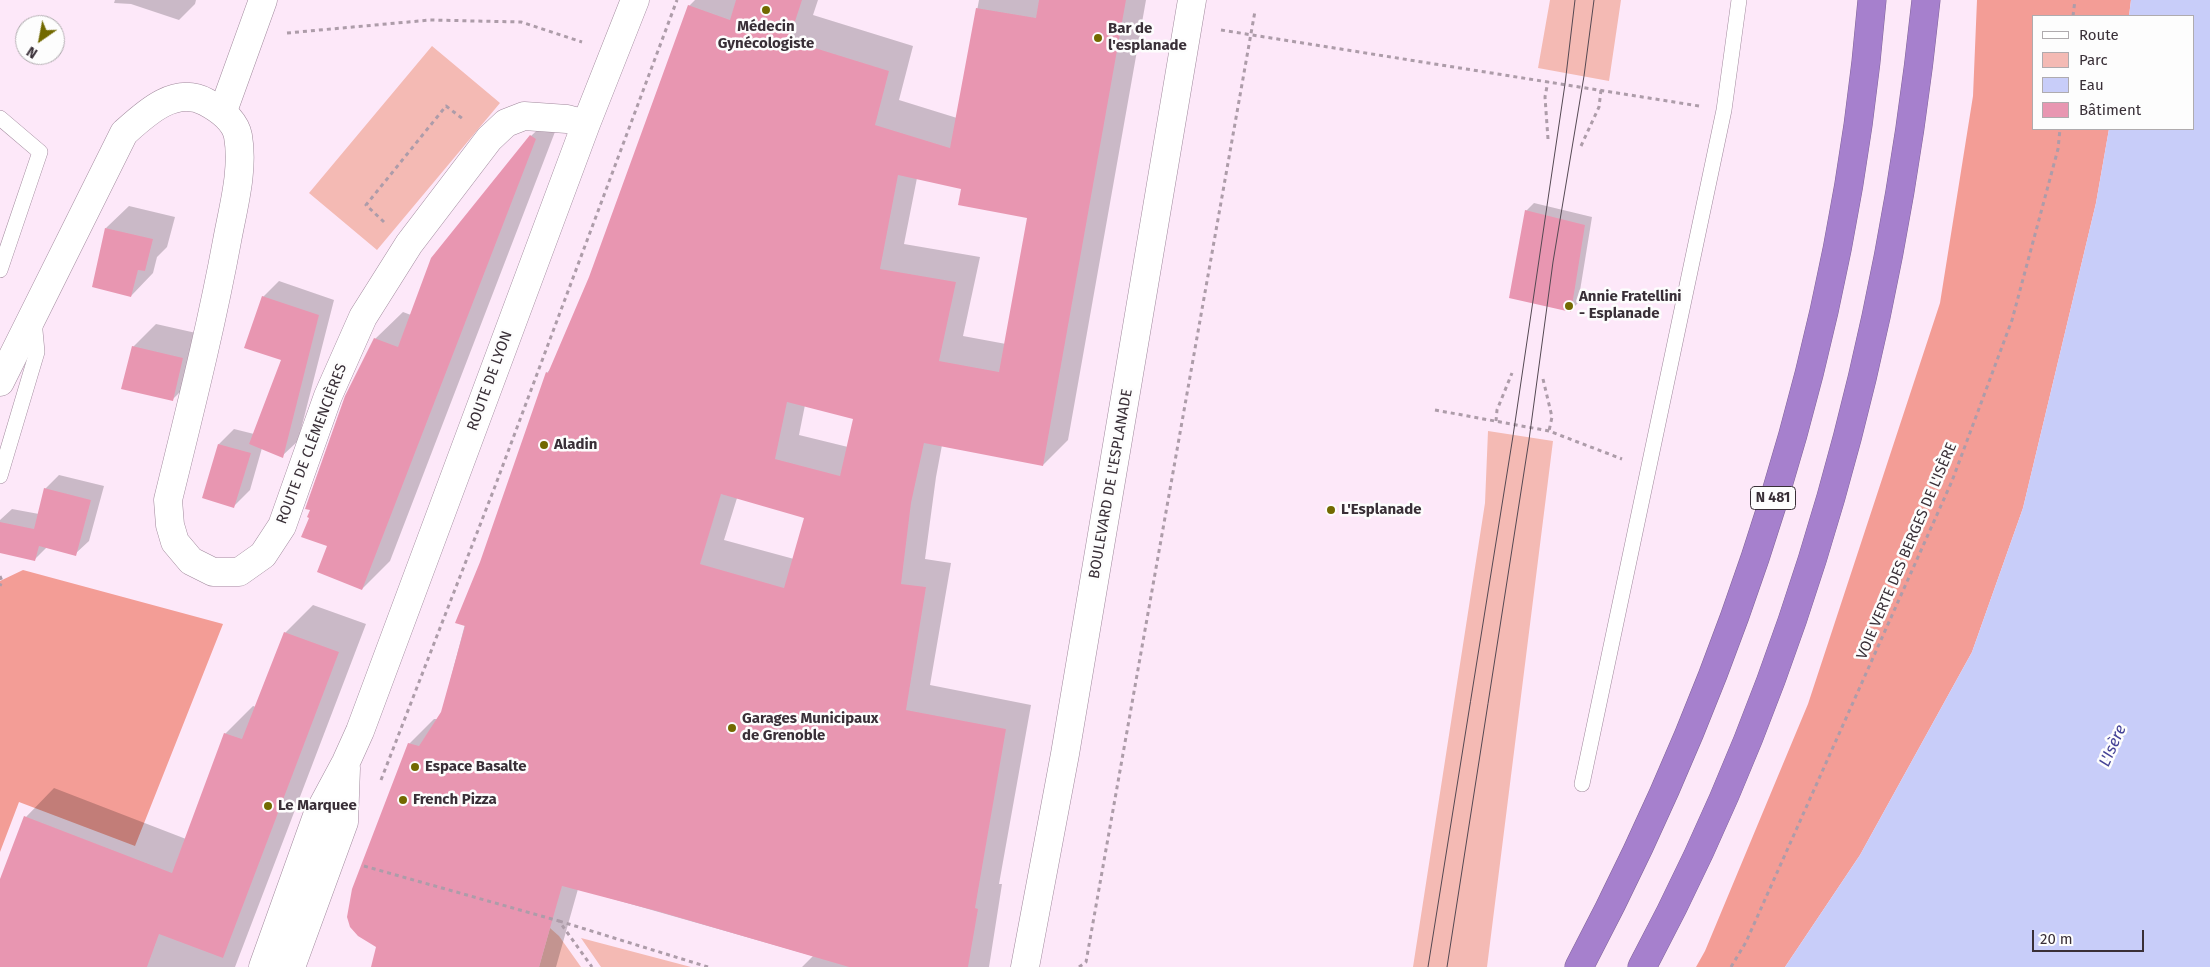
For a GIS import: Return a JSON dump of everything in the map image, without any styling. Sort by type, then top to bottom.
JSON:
[{"type":"highway","name":"N 481","points":[[1579,967],[1620,889],[1689,736],[1753,565],[1798,416],[1836,252],[1866,68],[1872,0]]},
{"type":"highway","points":[[1642,967],[1670,915],[1740,761],[1802,595],[1848,433],[1889,257],[1918,78],[1926,0]]},
{"type":"street","points":[[223,111],[263,0]]},
{"type":"street","name":"ROUTE DE LYON","points":[[263,967],[317,816],[346,762],[363,722],[586,124],[635,0]]},
{"type":"street","name":"BOULEVARD DE L'ESPLANADE","points":[[1025,967],[1065,754],[1190,13]]},
{"type":"street","name":"ROUTE DE CLÉMENCIÈRES","points":[[0,382],[124,133],[150,109],[175,98],[198,98],[223,111],[238,134],[237,188],[214,315],[168,500],[170,525],[175,542],[191,562],[213,572],[239,572],[263,555],[282,526],[328,396],[362,317],[409,244],[489,140],[506,123],[524,116],[567,119],[586,124]]},
{"type":"street","points":[[291,967],[344,822],[346,762]]},
{"type":"lane","points":[[1582,784],[1724,110],[1739,0]]},
{"type":"lane","points":[[0,118],[40,152],[0,270]]},
{"type":"lane","points":[[0,476],[37,352],[34,316]]},
{"type":"path","points":[[380,781],[505,462],[677,0]]},
{"type":"path","points":[[2074,15],[2075,0]]},
{"type":"path","points":[[1079,967],[1086,962],[1253,34],[1255,11]]},
{"type":"path","points":[[1190,13],[1253,34],[1724,110]]},
{"type":"path","points":[[245,54],[282,34],[430,20],[521,22],[588,43]]},
{"type":"path","points":[[1548,81],[1545,97],[1548,138]]},
{"type":"path","points":[[1581,146],[1599,107],[1601,90]]},
{"type":"path","points":[[409,244],[366,205],[446,106],[489,140]]},
{"type":"path","name":"VOIE VERTE DES BERGES DE L'ISÈRE","points":[[1731,967],[1746,942],[1952,481],[2012,320],[2058,149],[2060,130]]},
{"type":"path","points":[[1496,421],[1497,410],[1512,373]]},
{"type":"path","points":[[1543,379],[1552,417],[1549,431]]},
{"type":"path","points":[[1435,410],[1549,431],[1649,470]]},
{"type":"path","points":[[0,576],[2,581],[0,586]]},
{"type":"path","points":[[358,864],[559,921],[708,967]]},
{"type":"path","points":[[559,921],[592,967]]},
{"type":"green space","points":[[1550,0],[1621,0],[1609,81],[1538,68]]},
{"type":"green space","points":[[432,46],[500,103],[377,250],[309,193]]},
{"type":"green space","points":[[1488,431],[1553,441],[1487,967],[1413,967],[1485,503]]},
{"type":"green space","points":[[550,928],[559,936],[581,967],[539,967]]},
{"type":"green space","points":[[581,938],[691,967],[601,967]]},
{"type":"shaded area","points":[[1977,0],[2131,0],[2129,15],[2032,15],[2032,130],[2109,130],[2096,203],[2023,508],[1972,652],[1860,855],[1785,967],[1696,967],[1705,951],[1808,704],[1940,303],[1973,96]]},
{"type":"shaded area","points":[[23,570],[223,624],[135,846],[19,802],[0,852],[0,581]]},
{"type":"water","name":"L'Isère","points":[[2131,0],[2210,0],[2210,967],[1785,967],[1860,855],[1972,652],[2023,508],[2096,203],[2109,130],[2195,130],[2195,15],[2129,15]]},
{"type":"building","points":[[736,0],[802,0],[789,40],[889,71],[875,125],[950,148],[976,8],[1036,18],[1039,0],[1126,0],[1043,466],[924,443],[911,503],[901,584],[926,587],[906,710],[1006,729],[975,908],[978,909],[968,967],[849,967],[657,911],[562,886],[539,967],[371,967],[376,947],[358,936],[350,927],[347,917],[352,889],[408,743],[419,746],[441,712],[465,626],[455,623],[480,562],[546,372],[548,373],[589,277],[688,5],[730,20]],"holes":[[[898,175],[961,189],[958,205],[1027,218],[999,372],[939,361],[956,282],[880,269]],[[787,402],[853,419],[840,476],[775,459]],[[721,494],[804,518],[784,588],[700,564]]]},
{"type":"building","points":[[530,135],[536,139],[362,590],[317,572],[327,546],[301,537],[309,518],[307,517],[310,510],[305,509],[345,396],[374,338],[398,347],[431,258]]},
{"type":"building","points":[[1525,210],[1585,225],[1571,312],[1509,298]]},
{"type":"building","points":[[105,228],[153,239],[145,271],[138,270],[131,297],[92,287]]},
{"type":"building","points":[[262,296],[319,315],[283,458],[249,444],[281,360],[244,348]]},
{"type":"building","points":[[132,346],[183,358],[173,401],[121,389]]},
{"type":"building","points":[[218,444],[251,453],[234,508],[202,498]]},
{"type":"building","points":[[44,488],[91,500],[76,556],[39,546],[35,561],[0,553],[0,522],[34,529]]},
{"type":"building","points":[[284,632],[339,652],[223,958],[159,934],[147,967],[0,967],[0,879],[24,816],[172,873],[224,733],[242,739]]},
{"type":"tram line","points":[[1428,967],[1513,436],[1565,84],[1575,0]]},
{"type":"tram line","points":[[1447,967],[1529,440],[1553,262],[1584,76],[1594,0]]},
{"type":"place","name":"Médecin Gynécologiste","points":[[766,10]]},
{"type":"place","name":"Bar de l'esplanade","points":[[1098,38]]},
{"type":"place","name":"Annie Fratellini - Esplanade","points":[[1569,306]]},
{"type":"place","name":"Aladin","points":[[544,445]]},
{"type":"place","name":"L'Esplanade","points":[[1331,510]]},
{"type":"place","name":"Garages Municipaux de Grenoble","points":[[732,728]]},
{"type":"place","name":"Espace Basalte","points":[[415,767]]},
{"type":"place","name":"French Pizza","points":[[403,800]]},
{"type":"place","name":"Le Marquee","points":[[268,806]]}]
